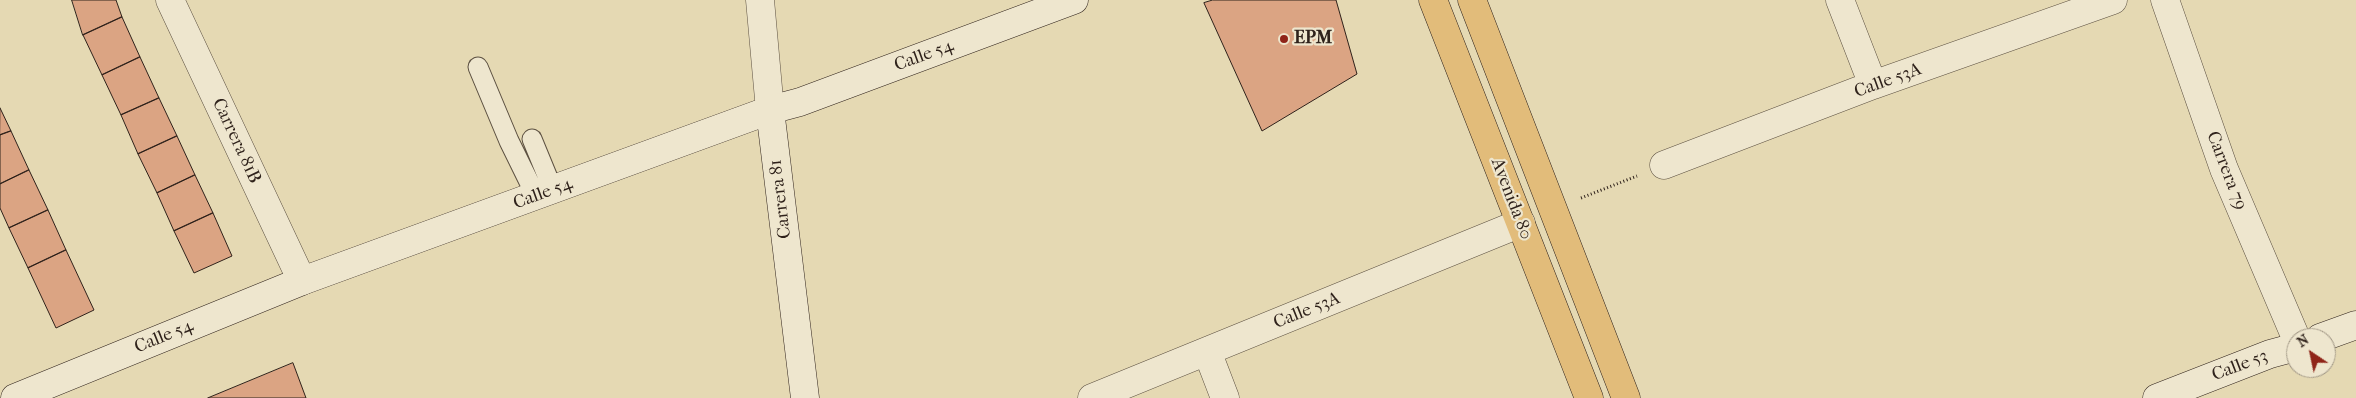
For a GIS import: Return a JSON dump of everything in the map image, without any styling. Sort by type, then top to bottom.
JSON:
[{"type":"main road","name":"Avenida 80","points":[[1433,0],[1589,398]]},
{"type":"main road","name":"Avenida 80","points":[[1472,0],[1626,398]]},
{"type":"street","name":"Carrera 81B","points":[[170,0],[302,282]]},
{"type":"street","name":"Carrera 81","points":[[760,0],[770,110],[805,398]]},
{"type":"street","name":"Calle 54","points":[[15,398],[302,282],[770,110],[800,102],[1074,0]]},
{"type":"street","points":[[1840,0],[1873,86]]},
{"type":"street","name":"Calle 53A","points":[[1664,165],[1873,86],[2113,0]]},
{"type":"street","name":"Carrera 79","points":[[2165,0],[2224,169],[2292,328]]},
{"type":"street","name":"Calle 53A","points":[[1092,398],[1521,224]]},
{"type":"street","points":[[2336,332],[2356,325]]},
{"type":"street","name":"Calle 53","points":[[2156,398],[2286,349]]},
{"type":"street","points":[[1207,351],[1225,398]]},
{"type":"lane","points":[[478,66],[509,140],[545,193]]},
{"type":"lane","points":[[532,139],[545,193]]},
{"type":"path","points":[[1578,200],[1664,165]]},
{"type":"building","points":[[72,0],[116,0],[122,17],[83,35]]},
{"type":"building","name":"EPM","points":[[1213,0],[1336,0],[1357,74],[1262,131],[1204,3]]},
{"type":"building","points":[[122,17],[140,57],[102,75],[83,35]]},
{"type":"building","points":[[140,57],[159,98],[121,115],[102,75]]},
{"type":"building","points":[[159,98],[177,136],[138,154],[121,115]]},
{"type":"building","points":[[0,108],[11,131],[0,135]]},
{"type":"building","points":[[11,131],[29,170],[0,184],[0,135]]},
{"type":"building","points":[[177,136],[195,175],[157,193],[138,154]]},
{"type":"building","points":[[29,170],[48,210],[9,228],[0,208],[0,184]]},
{"type":"building","points":[[195,175],[213,213],[174,231],[157,193]]},
{"type":"building","points":[[48,210],[66,250],[28,268],[9,228]]},
{"type":"building","points":[[213,213],[232,256],[194,273],[174,231]]},
{"type":"building","points":[[66,250],[94,310],[56,328],[28,268]]},
{"type":"building","points":[[293,363],[306,398],[208,398]]},
{"type":"place","name":"EPM","points":[[1284,39]]}]
